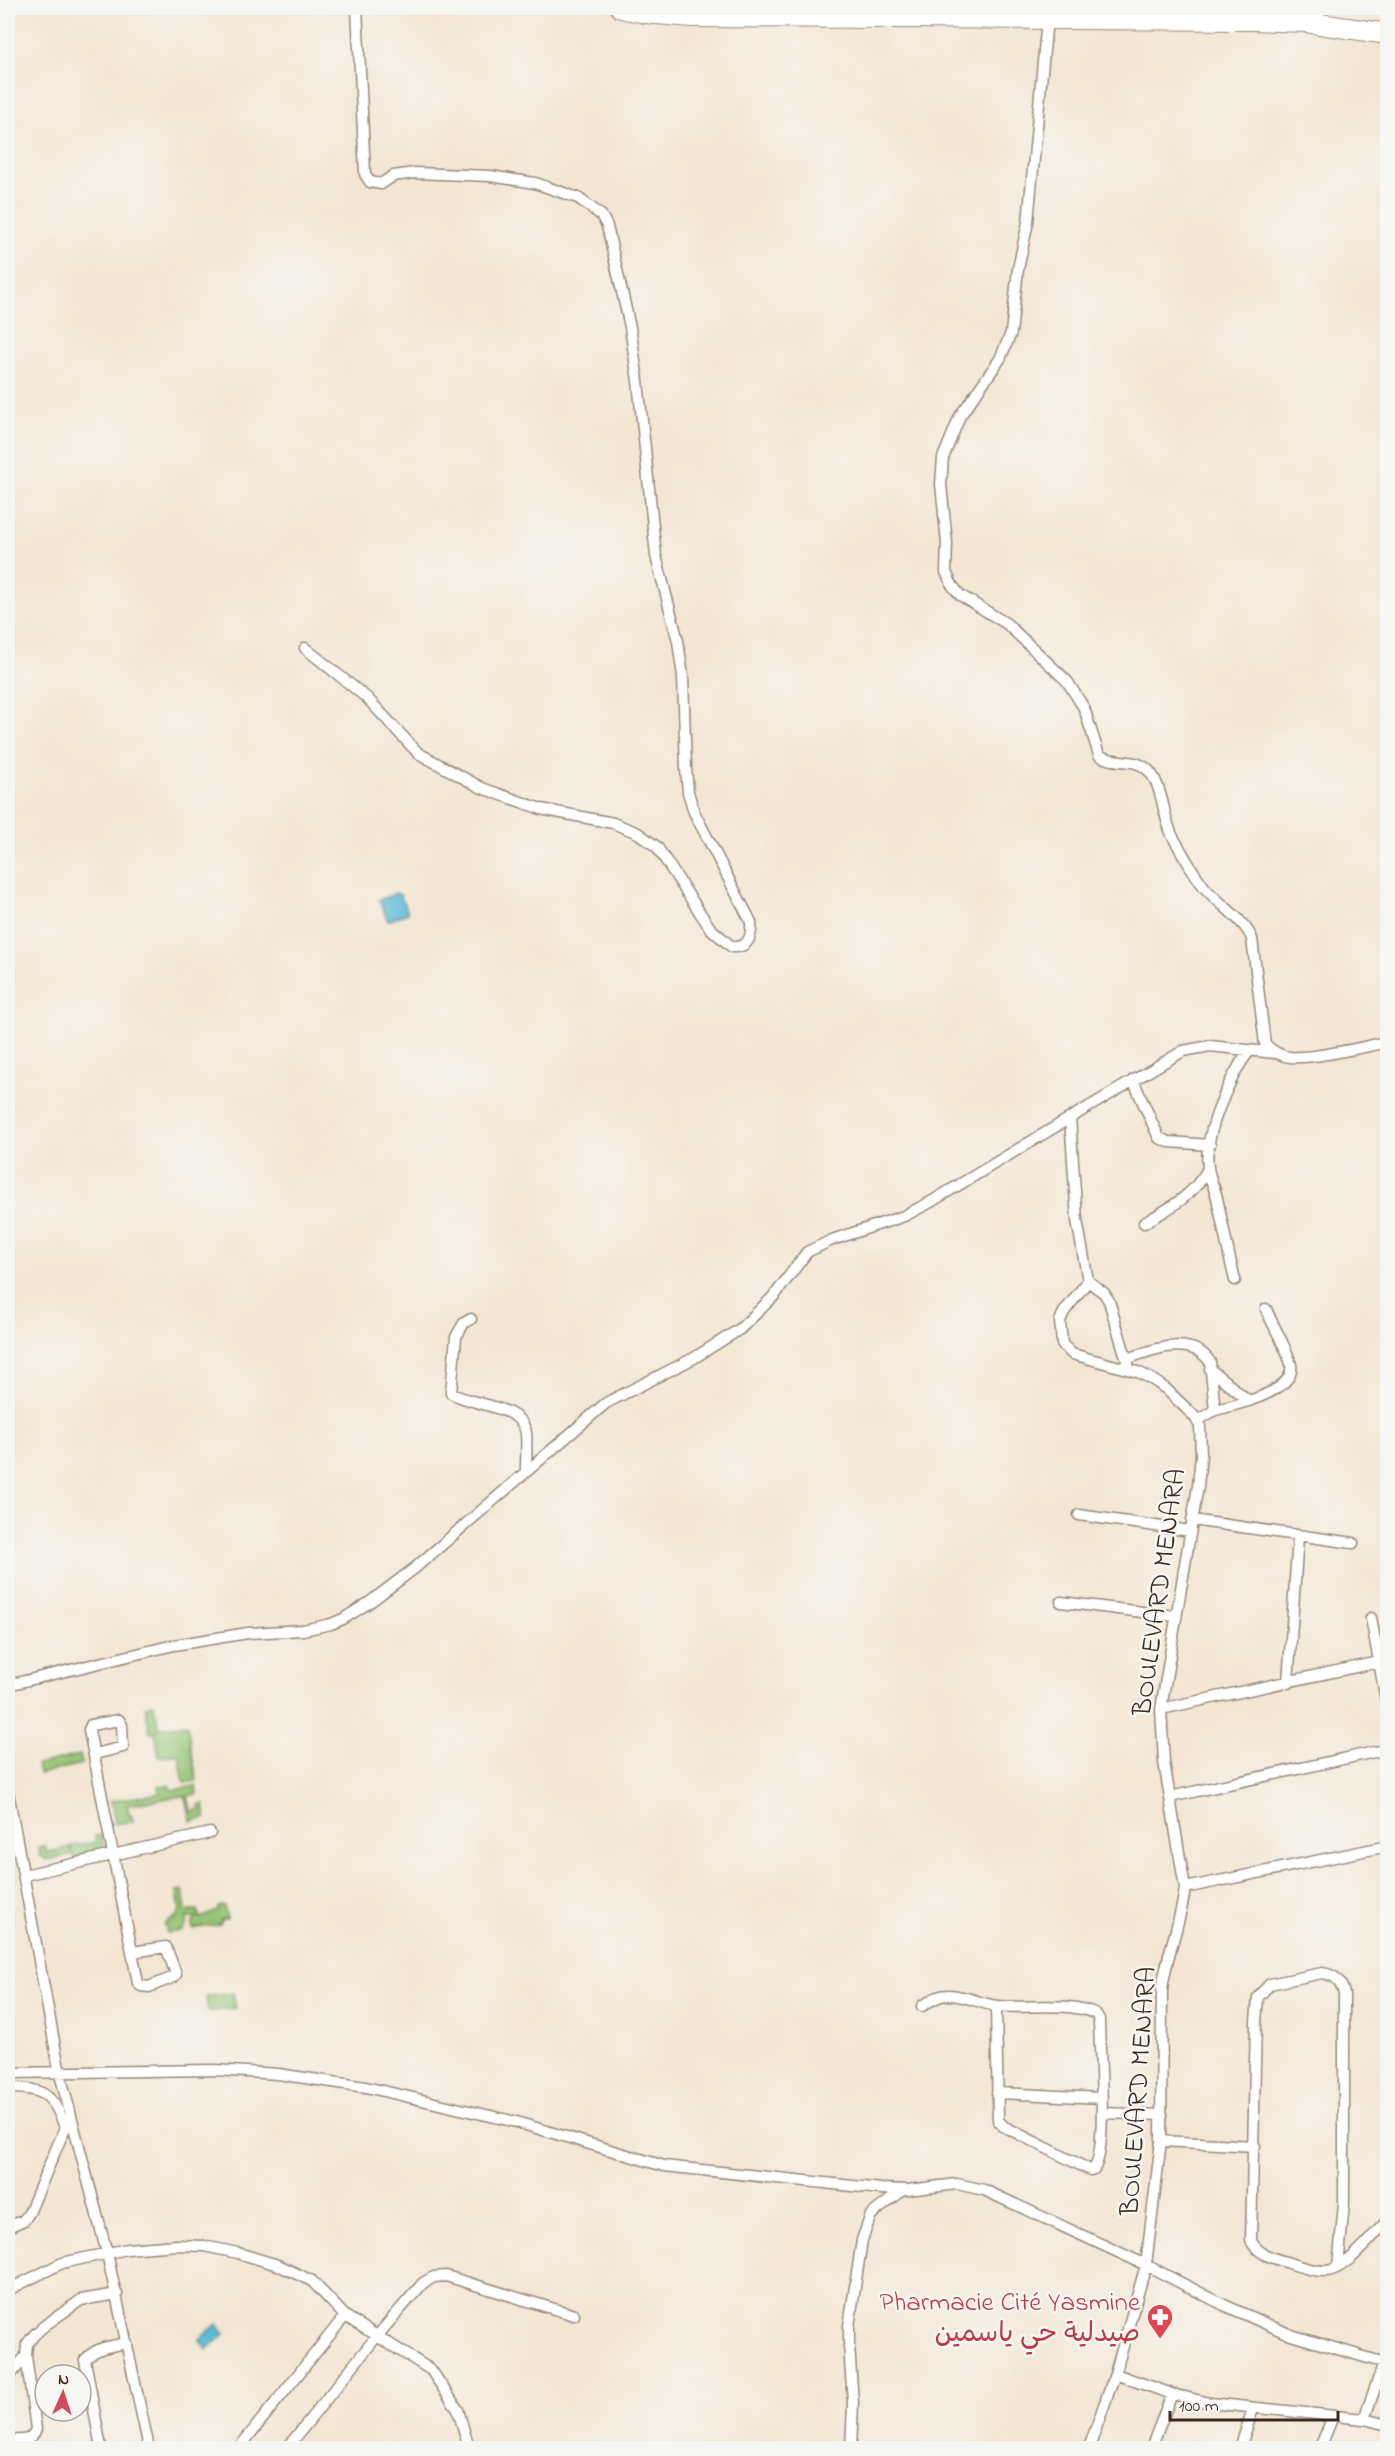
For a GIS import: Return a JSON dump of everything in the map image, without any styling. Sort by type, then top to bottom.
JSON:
[{"type":"highway","points":[[621,8],[645,13],[692,17],[800,13],[1047,20],[1285,21],[1388,34]]},
{"type":"street","points":[[304,648],[367,698],[418,753],[427,758],[482,788],[541,809],[613,823],[638,833],[657,847],[710,928],[732,946],[744,945],[749,940],[752,934],[751,922],[694,812],[688,792],[683,676],[678,641],[656,556],[630,327],[607,226],[601,215],[578,198],[535,183],[490,176],[415,173],[393,176],[381,184],[370,182],[365,174],[357,8]]},
{"type":"street","points":[[1047,20],[1028,222],[1018,269],[1011,333],[1000,359],[960,416],[943,458],[941,484],[947,543],[946,572],[960,595],[1007,624],[1067,681],[1084,708],[1100,755],[1109,760],[1140,764],[1150,771],[1156,783],[1171,834],[1195,874],[1227,911],[1245,925],[1249,932],[1253,946],[1265,1044],[1276,1053]]},
{"type":"street","points":[[8,1685],[225,1635],[303,1630],[331,1624],[370,1602],[415,1568],[606,1403],[694,1358],[740,1329],[775,1295],[807,1252],[832,1240],[904,1216],[929,1203],[1183,1051],[1197,1047],[1227,1047],[1290,1057],[1333,1053],[1386,1044]]},
{"type":"street","points":[[1144,1223],[1187,1197],[1202,1180],[1208,1168],[1213,1128],[1239,1064],[1249,1051]]},
{"type":"street","points":[[1133,1080],[1159,1138],[1169,1142],[1210,1145]]},
{"type":"street","points":[[1070,1118],[1077,1220],[1088,1281],[1104,1293],[1109,1301],[1128,1364]]},
{"type":"street","points":[[1208,1168],[1218,1199],[1235,1280]]},
{"type":"street","points":[[1088,1281],[1064,1312],[1060,1321],[1062,1344],[1072,1354],[1085,1359],[1128,1364],[1166,1389],[1197,1421],[1215,1410],[1249,1401],[1268,1393],[1287,1379],[1291,1365],[1266,1309]]},
{"type":"street","points":[[471,1319],[464,1323],[456,1336],[451,1393],[475,1403],[509,1412],[517,1417],[526,1432],[526,1471]]},
{"type":"street","points":[[1128,1364],[1161,1346],[1184,1348],[1206,1356],[1210,1369],[1215,1410]]},
{"type":"street","points":[[1210,1369],[1249,1401]]},
{"type":"street","name":"BOULEVARD MENARA","points":[[1089,2448],[1115,2374],[1146,2265],[1161,2141],[1162,1990],[1164,1969],[1182,1909],[1185,1888],[1161,1738],[1161,1709],[1201,1455],[1201,1434],[1197,1421]]},
{"type":"street","points":[[1079,1515],[1353,1543]]},
{"type":"street","points":[[1288,1683],[1298,1536]]},
{"type":"street","points":[[1061,1602],[1175,1616]]},
{"type":"street","points":[[1371,1618],[1383,1661],[1388,1711]]},
{"type":"street","points":[[1161,1709],[1383,1661]]},
{"type":"street","points":[[1170,1797],[1388,1749]]},
{"type":"street","points":[[94,1754],[112,1856],[132,1952],[141,1986],[148,1987],[174,1977],[176,1974],[166,1947],[132,1952]]},
{"type":"street","points":[[8,1792],[60,2074],[117,2294],[148,2448]]},
{"type":"street","points":[[24,1875],[210,1833]]},
{"type":"street","points":[[1185,1888],[1388,1846]]},
{"type":"street","points":[[1338,2267],[1344,2204],[1344,1994],[1341,1983],[1330,1974],[1303,1975],[1270,1984],[1258,1996],[1255,2146],[1250,2233],[1254,2246],[1263,2254],[1318,2271],[1338,2267],[1388,2220]]},
{"type":"street","points":[[922,2006],[945,1995],[959,1996],[996,2006],[1068,2008],[1096,2014],[1099,2019],[1102,2113],[1099,2160],[1094,2169],[1090,2170],[1003,2126],[997,2115],[996,2006]]},
{"type":"street","points":[[8,2073],[214,2070],[332,2081],[516,2122],[664,2166],[903,2190],[957,2184],[984,2190],[1291,2335],[1386,2363],[1365,2419]]},
{"type":"street","points":[[8,2088],[32,2088],[47,2095],[65,2128],[29,2213],[24,2220],[8,2228]]},
{"type":"street","points":[[997,2092],[1101,2098]]},
{"type":"street","points":[[1102,2113],[1162,2115]]},
{"type":"street","points":[[1161,2141],[1255,2146]]},
{"type":"street","points":[[851,2448],[853,2403],[849,2326],[862,2240],[871,2216],[903,2190]]},
{"type":"street","points":[[8,2290],[62,2263],[107,2253],[176,2245],[204,2246],[278,2265],[312,2281],[345,2316],[436,2374],[458,2410],[470,2448]]},
{"type":"street","points":[[287,2448],[423,2283],[440,2276],[574,2315]]},
{"type":"street","points":[[8,2440],[27,2440],[33,2436],[36,2429],[26,2356],[27,2344],[34,2335],[81,2300],[117,2294]]},
{"type":"street","points":[[239,2448],[345,2316]]},
{"type":"street","points":[[101,2448],[85,2360],[98,2349],[127,2343]]},
{"type":"street","points":[[8,2378],[26,2356]]},
{"type":"street","points":[[1115,2374],[1172,2394],[1210,2403],[1365,2419],[1388,2425]]},
{"type":"street","points":[[1152,2448],[1172,2394]]},
{"type":"street","points":[[1240,2448],[1253,2409]]},
{"type":"street","points":[[1320,2448],[1333,2416]]},
{"type":"green space","points":[[154,1704],[159,1728],[187,1724],[197,1781],[184,1783],[179,1754],[159,1757],[155,1731],[150,1732],[145,1706]]},
{"type":"green space","points":[[80,1755],[82,1764],[39,1774],[37,1765]]},
{"type":"green space","points":[[169,1785],[171,1790],[196,1786],[197,1794],[188,1796],[191,1811],[200,1810],[199,1805],[204,1804],[206,1818],[191,1821],[186,1797],[181,1796],[127,1805],[133,1821],[115,1824],[111,1801],[160,1793],[159,1786]]},
{"type":"green space","points":[[102,1835],[104,1848],[100,1854],[74,1858],[71,1846],[96,1842],[95,1836]]},
{"type":"green space","points":[[45,1845],[47,1853],[70,1847],[71,1855],[46,1860],[40,1855],[39,1847]]},
{"type":"green space","points":[[183,1890],[186,1912],[197,1910],[200,1918],[224,1906],[227,1919],[221,1919],[220,1924],[193,1929],[192,1925],[196,1917],[187,1918],[182,1931],[167,1933],[165,1924],[177,1917],[180,1909],[177,1891]]},
{"type":"green space","points":[[233,1993],[236,2008],[208,2012],[206,1997]]},
{"type":"water","points":[[396,893],[400,895],[408,913],[388,921],[379,900]]},
{"type":"water","points":[[217,2324],[225,2334],[207,2349],[199,2339]]},
{"type":"place","name":"Pharmacie Cité Yasmine صيدلية حي ياسمين","points":[[1160,2340]]}]
